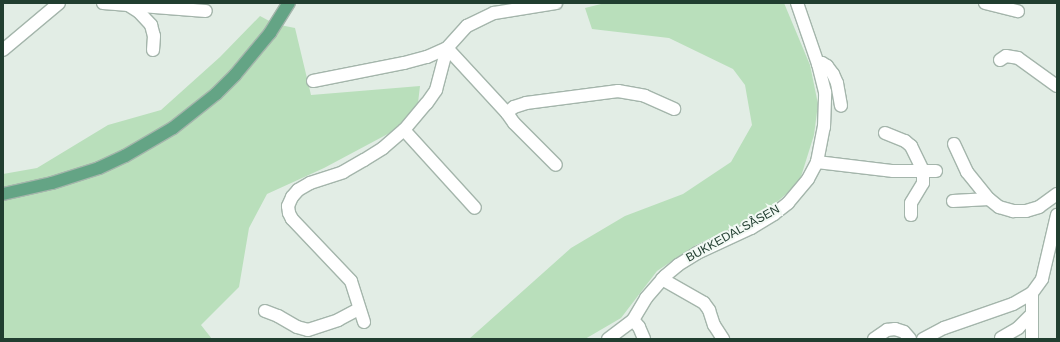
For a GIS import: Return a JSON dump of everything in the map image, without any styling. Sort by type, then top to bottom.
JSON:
[{"type":"main road","points":[[3,194],[52,184],[99,168],[125,156],[173,128],[216,94],[235,75],[270,33],[289,3]]},
{"type":"street","points":[[3,50],[59,3]]},
{"type":"street","points":[[103,3],[206,11]]},
{"type":"street","points":[[313,81],[404,63],[426,57],[447,48],[467,26],[480,18],[494,13],[537,4],[556,3]]},
{"type":"street","name":"BUKKEDALSÅSEN","points":[[608,339],[633,320],[646,298],[662,279],[697,253],[751,228],[774,214],[799,191],[808,179],[817,162],[826,109],[824,86],[818,64],[797,3]]},
{"type":"street","points":[[985,3],[1018,12]]},
{"type":"street","points":[[128,5],[139,12],[151,25],[154,36],[153,50]]},
{"type":"street","points":[[447,48],[507,112],[523,132],[556,165]]},
{"type":"street","points":[[364,322],[352,281],[292,219],[288,206],[292,197],[298,190],[310,183],[343,172],[383,148],[404,130],[424,108],[436,90],[447,48]]},
{"type":"street","points":[[1000,60],[1006,56],[1018,58],[1057,86]]},
{"type":"street","points":[[818,64],[822,63],[827,66],[838,83],[841,106]]},
{"type":"street","points":[[507,112],[514,107],[526,103],[618,91],[645,96],[674,109]]},
{"type":"street","points":[[404,130],[475,208]]},
{"type":"street","points":[[885,133],[905,141],[911,146],[923,171],[923,183],[911,203],[911,215]]},
{"type":"street","points":[[954,144],[967,172],[989,199],[999,207],[1013,211],[1026,211],[1039,207],[1057,194]]},
{"type":"street","points":[[817,162],[893,171],[936,170]]},
{"type":"street","points":[[953,201],[989,199]]},
{"type":"street","points":[[923,339],[944,328],[1013,304],[1032,293],[1042,279],[1057,215]]},
{"type":"street","points":[[662,279],[704,303],[709,310],[714,325],[723,339]]},
{"type":"street","points":[[1032,293],[1032,339]]},
{"type":"street","points":[[265,311],[278,316],[297,328],[308,330],[338,320],[359,309]]},
{"type":"street","points":[[1001,338],[1018,328],[1031,316]]},
{"type":"street","points":[[633,320],[639,327],[644,339]]},
{"type":"street","points":[[874,339],[887,330],[895,329],[904,332],[910,339]]},
{"type":"green space","points":[[605,3],[784,3],[810,65],[818,104],[814,135],[799,183],[764,213],[696,245],[657,271],[621,318],[585,339],[469,339],[571,248],[625,216],[683,194],[731,162],[752,125],[745,85],[733,69],[669,38],[592,29],[585,8]]},
{"type":"green space","points":[[260,16],[275,24],[295,28],[311,95],[420,86],[418,103],[399,128],[324,168],[267,194],[249,228],[239,287],[201,325],[212,339],[3,339],[3,174],[37,168],[108,125],[161,110],[220,57]]}]
